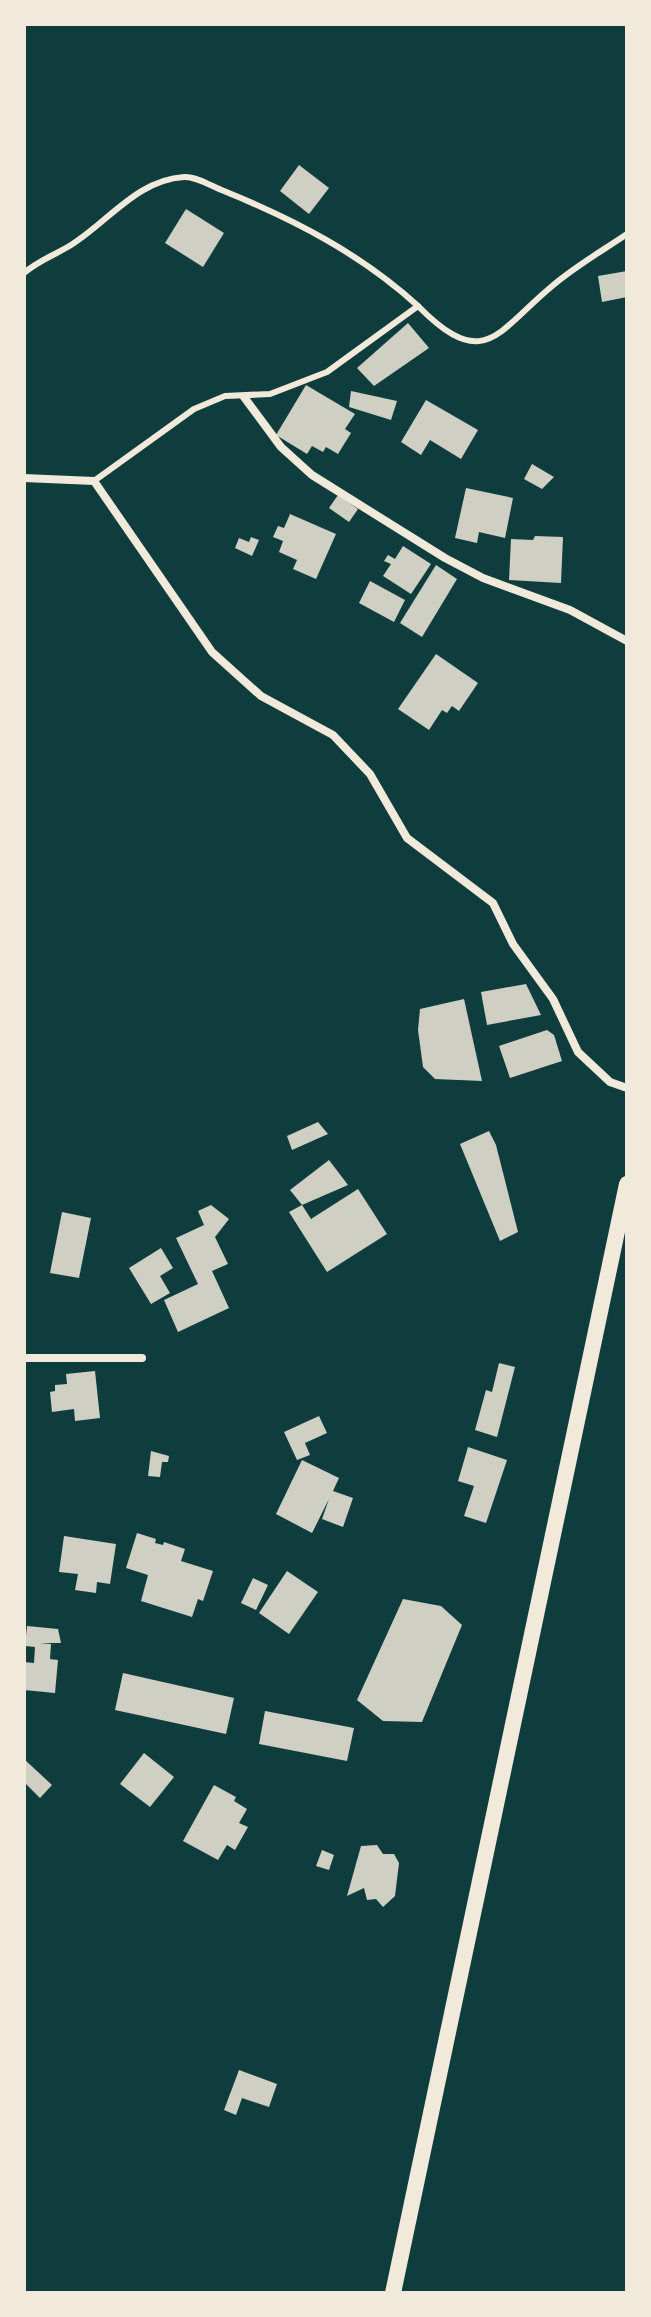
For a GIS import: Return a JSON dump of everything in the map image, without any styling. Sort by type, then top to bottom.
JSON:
[{"type":"main road","points":[[393,2293],[627,1184]]},
{"type":"street","points":[[244,397],[281,447],[312,475],[445,558],[483,578],[570,610],[627,641]]},
{"type":"street","points":[[24,478],[94,481],[212,652],[261,696],[333,735],[370,774],[407,838],[432,860],[493,903],[513,944],[553,999],[578,1052],[610,1082],[627,1088]]},
{"type":"street","points":[[24,1358],[142,1358]]},
{"type":"lane","points":[[24,273],[36,262],[72,245],[156,182],[188,176],[281,215],[332,242],[391,281],[456,338],[488,341],[515,324],[551,287],[627,234]]},
{"type":"lane","points":[[94,481],[194,409],[225,396],[270,394],[327,372],[418,306]]},
{"type":"building","points":[[299,165],[329,188],[309,214],[280,191]]},
{"type":"building","points":[[186,209],[224,233],[203,267],[165,243]]},
{"type":"building","points":[[627,271],[627,297],[602,302],[598,276]]},
{"type":"building","points":[[408,323],[429,348],[374,386],[357,368]]},
{"type":"building","points":[[306,385],[355,414],[345,429],[351,433],[338,454],[326,447],[323,452],[312,446],[307,454],[276,435]]},
{"type":"building","points":[[351,391],[397,401],[391,420],[349,407]]},
{"type":"building","points":[[426,400],[478,430],[461,459],[430,440],[421,455],[401,442]]},
{"type":"building","points":[[532,464],[554,477],[542,489],[524,479]]},
{"type":"building","points":[[466,488],[513,498],[505,538],[479,532],[477,543],[455,538]]},
{"type":"building","points":[[338,495],[358,509],[349,522],[329,508]]},
{"type":"building","points":[[290,514],[336,534],[316,579],[293,569],[297,560],[279,552],[283,541],[273,537],[278,526],[284,528]]},
{"type":"building","points":[[535,536],[563,537],[561,583],[509,580],[511,539],[533,540]]},
{"type":"building","points":[[251,537],[259,540],[252,556],[235,548],[239,538],[249,542]]},
{"type":"building","points":[[403,546],[431,564],[411,594],[383,576],[391,564],[384,561],[388,555],[395,559]]},
{"type":"building","points":[[436,565],[457,579],[422,637],[400,623]]},
{"type":"building","points":[[370,581],[405,600],[394,622],[359,603]]},
{"type":"building","points":[[436,654],[478,683],[459,711],[452,706],[447,713],[442,710],[429,730],[398,709]]},
{"type":"building","points":[[526,984],[541,1015],[487,1025],[481,992]]},
{"type":"building","points":[[464,999],[482,1081],[435,1079],[423,1067],[418,1030],[420,1009]]},
{"type":"building","points":[[547,1030],[554,1035],[562,1061],[510,1078],[499,1046]]},
{"type":"building","points":[[318,1122],[328,1134],[292,1150],[287,1136]]},
{"type":"building","points":[[489,1131],[496,1145],[518,1232],[500,1241],[460,1144]]},
{"type":"building","points":[[329,1160],[348,1185],[302,1205],[290,1190]]},
{"type":"building","points":[[358,1189],[387,1234],[327,1272],[289,1212],[302,1205],[311,1219]]},
{"type":"building","points":[[211,1205],[229,1219],[215,1237],[228,1264],[212,1271],[229,1308],[178,1332],[164,1300],[198,1284],[176,1238],[204,1225],[198,1211]]},
{"type":"building","points":[[62,1212],[91,1218],[79,1278],[50,1273]]},
{"type":"building","points":[[161,1248],[173,1268],[160,1276],[170,1293],[151,1304],[129,1268]]},
{"type":"building","points":[[499,1363],[515,1367],[497,1437],[475,1430],[486,1390],[492,1392]]},
{"type":"building","points":[[95,1371],[100,1418],[75,1421],[74,1409],[52,1412],[50,1392],[55,1391],[55,1385],[67,1384],[66,1374]]},
{"type":"building","points":[[319,1416],[327,1433],[305,1443],[310,1455],[297,1460],[284,1432]]},
{"type":"building","points":[[468,1447],[507,1460],[486,1523],[464,1516],[474,1486],[458,1481]]},
{"type":"building","points":[[151,1451],[169,1456],[168,1462],[162,1462],[160,1477],[148,1476]]},
{"type":"building","points":[[302,1460],[339,1478],[333,1491],[353,1498],[343,1527],[322,1519],[329,1499],[312,1533],[276,1514]]},
{"type":"building","points":[[137,1533],[156,1539],[155,1543],[163,1545],[164,1542],[185,1549],[181,1561],[213,1571],[203,1601],[198,1599],[192,1617],[141,1601],[148,1575],[126,1568]]},
{"type":"building","points":[[64,1536],[116,1544],[110,1584],[97,1582],[96,1593],[75,1590],[78,1574],[59,1572]]},
{"type":"building","points":[[287,1571],[318,1592],[289,1634],[259,1613]]},
{"type":"building","points":[[253,1578],[268,1585],[256,1610],[241,1603]]},
{"type":"building","points":[[403,1599],[441,1606],[462,1625],[422,1722],[383,1721],[357,1700]]},
{"type":"building","points":[[27,1626],[58,1629],[61,1643],[40,1643],[51,1644],[50,1659],[58,1660],[55,1693],[24,1690],[24,1662],[34,1663],[35,1647],[25,1646]]},
{"type":"building","points":[[123,1673],[234,1698],[226,1734],[115,1710]]},
{"type":"building","points":[[265,1711],[354,1728],[347,1761],[259,1744]]},
{"type":"building","points":[[144,1753],[174,1777],[150,1807],[120,1784]]},
{"type":"building","points":[[24,1759],[52,1785],[40,1798],[26,1784],[24,1787]]},
{"type":"building","points":[[214,1785],[236,1797],[234,1801],[247,1809],[239,1823],[248,1827],[235,1850],[227,1845],[218,1860],[183,1841]]},
{"type":"building","points":[[377,1845],[383,1854],[394,1854],[399,1863],[395,1896],[383,1907],[376,1899],[367,1900],[364,1888],[347,1896],[361,1846]]},
{"type":"building","points":[[322,1850],[334,1855],[329,1870],[316,1866]]},
{"type":"building","points":[[239,2070],[277,2084],[269,2107],[242,2098],[236,2115],[224,2110]]}]
